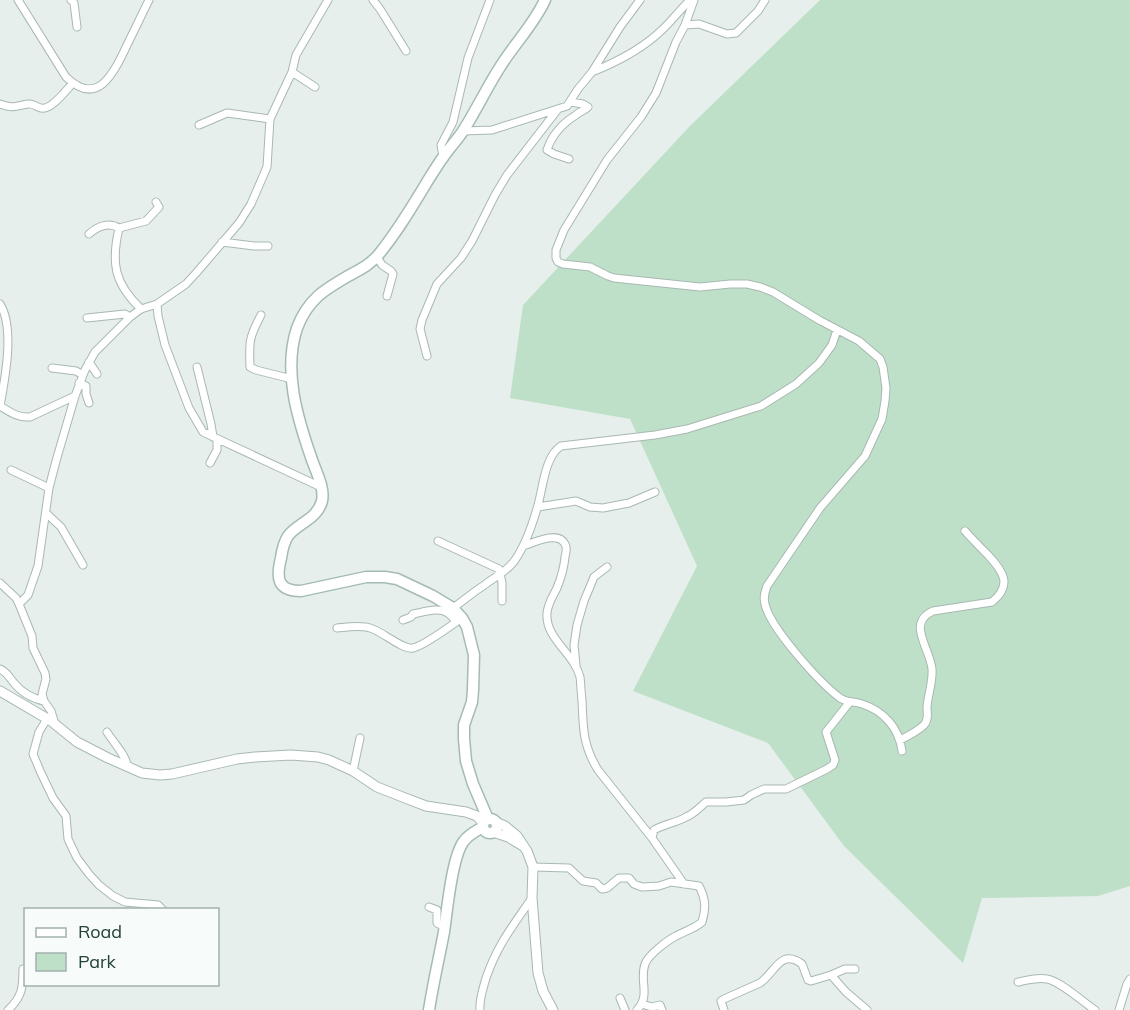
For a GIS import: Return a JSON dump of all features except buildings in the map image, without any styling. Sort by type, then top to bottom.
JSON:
[{"type":"main road","points":[[429,1010],[452,877],[459,851],[463,841],[471,834],[488,826],[466,761],[464,739],[464,724],[472,702],[474,655],[467,627],[459,620],[453,608],[397,579],[385,576],[366,577],[301,591],[291,591],[283,586],[278,578],[283,548],[288,536],[312,517],[319,507],[322,494],[296,404],[292,379],[292,350],[303,314],[312,301],[344,278],[366,267],[393,236],[443,156],[463,131],[503,62],[533,21],[545,0]]},
{"type":"street","points":[[18,0],[58,65],[73,83],[83,89],[103,84],[109,78],[121,59],[149,0]]},
{"type":"street","points":[[71,0],[74,3],[77,27]]},
{"type":"street","points":[[19,604],[28,595],[38,566],[56,461],[79,383],[89,362],[130,317],[141,309],[157,304],[186,284],[245,214],[267,167],[270,119],[292,72],[296,55],[328,0]]},
{"type":"street","points":[[373,0],[406,51]]},
{"type":"street","points":[[443,156],[441,145],[453,122],[468,58],[490,0]]},
{"type":"street","points":[[463,131],[492,130],[567,105],[640,0]]},
{"type":"street","points":[[592,72],[612,63],[651,39],[690,0]]},
{"type":"street","points":[[694,0],[657,93],[607,160],[564,230],[556,250],[556,258],[563,264],[590,267],[614,278],[700,287],[730,284],[760,287],[773,292],[859,341],[880,359],[886,388],[882,419],[865,456],[820,508],[767,586],[764,603],[789,645],[832,690],[849,703],[860,703],[880,712],[892,723],[900,740],[902,751]]},
{"type":"street","points":[[685,25],[699,24],[727,34],[736,33],[758,11],[765,0]]},
{"type":"street","points":[[292,72],[315,87]]},
{"type":"street","points":[[0,104],[15,107],[29,104],[41,109],[46,108],[60,98],[73,83]]},
{"type":"street","points":[[569,159],[548,150],[552,139],[561,127],[588,107],[570,102]]},
{"type":"street","points":[[427,356],[420,329],[437,284],[461,258],[507,175],[558,109]]},
{"type":"street","points":[[199,125],[227,113],[270,119]]},
{"type":"street","points":[[89,234],[108,224],[119,228],[146,221],[159,207],[156,202]]},
{"type":"street","points":[[119,228],[115,248],[117,276],[141,309]]},
{"type":"street","points":[[222,242],[268,246]]},
{"type":"street","points":[[377,257],[382,265],[393,274],[387,296]]},
{"type":"street","points":[[0,304],[4,310],[8,352],[0,406],[23,418],[30,417],[75,396]]},
{"type":"street","points":[[157,304],[165,345],[189,408],[203,432],[321,486]]},
{"type":"street","points":[[87,318],[125,314],[130,317]]},
{"type":"street","points":[[261,315],[251,335],[250,367],[281,378],[292,379]]},
{"type":"street","points":[[453,608],[506,570],[515,560],[538,507],[551,457],[556,449],[561,446],[687,429],[761,406],[796,384],[819,363],[832,345],[837,330]]},
{"type":"street","points":[[89,362],[97,374]]},
{"type":"street","points":[[197,367],[215,438],[216,450],[210,464]]},
{"type":"street","points":[[52,368],[76,371],[83,375]]},
{"type":"street","points":[[79,383],[86,386],[89,403]]},
{"type":"street","points":[[11,470],[50,488]]},
{"type":"street","points":[[538,507],[576,501],[590,507],[603,508],[629,503],[656,492]]},
{"type":"street","points":[[46,513],[61,527],[83,565]]},
{"type":"street","points":[[900,740],[925,724],[927,720],[932,667],[919,627],[921,621],[933,611],[992,602],[1004,588],[1001,570],[965,531]]},
{"type":"street","points":[[523,546],[554,537],[561,538],[565,544],[562,573],[548,605],[547,617],[549,629],[580,677],[584,738],[591,759],[684,884]]},
{"type":"street","points":[[438,541],[499,569],[502,601]]},
{"type":"street","points":[[576,668],[574,650],[581,613],[594,577],[607,567]]},
{"type":"street","points":[[0,583],[16,598],[32,636],[33,648],[45,673],[46,679],[42,694],[56,725]]},
{"type":"street","points":[[337,628],[370,628],[402,645],[414,648],[459,620],[443,610],[438,610],[413,614],[403,620]]},
{"type":"street","points":[[0,669],[21,690],[44,701]]},
{"type":"street","points":[[0,691],[47,719],[77,742],[142,772],[160,775],[181,773],[237,759],[291,755],[318,757],[353,771],[377,787],[406,799],[426,806],[466,812],[477,816],[488,826],[525,847],[533,867],[532,898],[537,973],[553,1010]]},
{"type":"street","points":[[652,838],[654,831],[661,826],[689,816],[706,801],[744,800],[764,789],[786,789],[827,769],[835,760],[826,732],[849,703]]},
{"type":"street","points":[[47,719],[39,732],[33,754],[53,798],[66,816],[68,839],[77,858],[88,874],[113,896],[125,902],[158,905],[162,908]]},
{"type":"street","points":[[107,732],[125,755],[128,767]]},
{"type":"street","points":[[353,771],[360,738]]},
{"type":"street","points":[[533,867],[569,868],[583,881],[596,883],[602,889],[619,878],[629,878],[634,884],[642,887],[659,886],[671,882],[699,886],[705,901],[702,922],[675,936],[651,955],[645,964],[644,999],[640,1007]]},
{"type":"street","points":[[480,1010],[479,1002],[492,961],[508,930],[532,898]]},
{"type":"street","points":[[429,908],[437,910],[437,923],[444,927]]},
{"type":"street","points":[[724,1010],[721,1004],[724,999],[764,981],[777,964],[787,959],[802,964],[808,980],[811,981],[845,969],[855,969]]},
{"type":"street","points":[[8,1010],[20,997],[23,969]]},
{"type":"street","points":[[831,975],[867,1010]]},
{"type":"street","points":[[1018,982],[1049,979],[1095,1010]]},
{"type":"street","points":[[1119,1010],[1130,979]]},
{"type":"street","points":[[620,998],[625,1010]]},
{"type":"street","points":[[640,1007],[660,1005],[662,1010]]},
{"type":"green space","points":[[820,0],[1130,0],[1130,886],[1098,896],[982,898],[963,963],[844,846],[768,743],[633,691],[697,566],[630,419],[510,398],[523,305],[689,127]]}]
